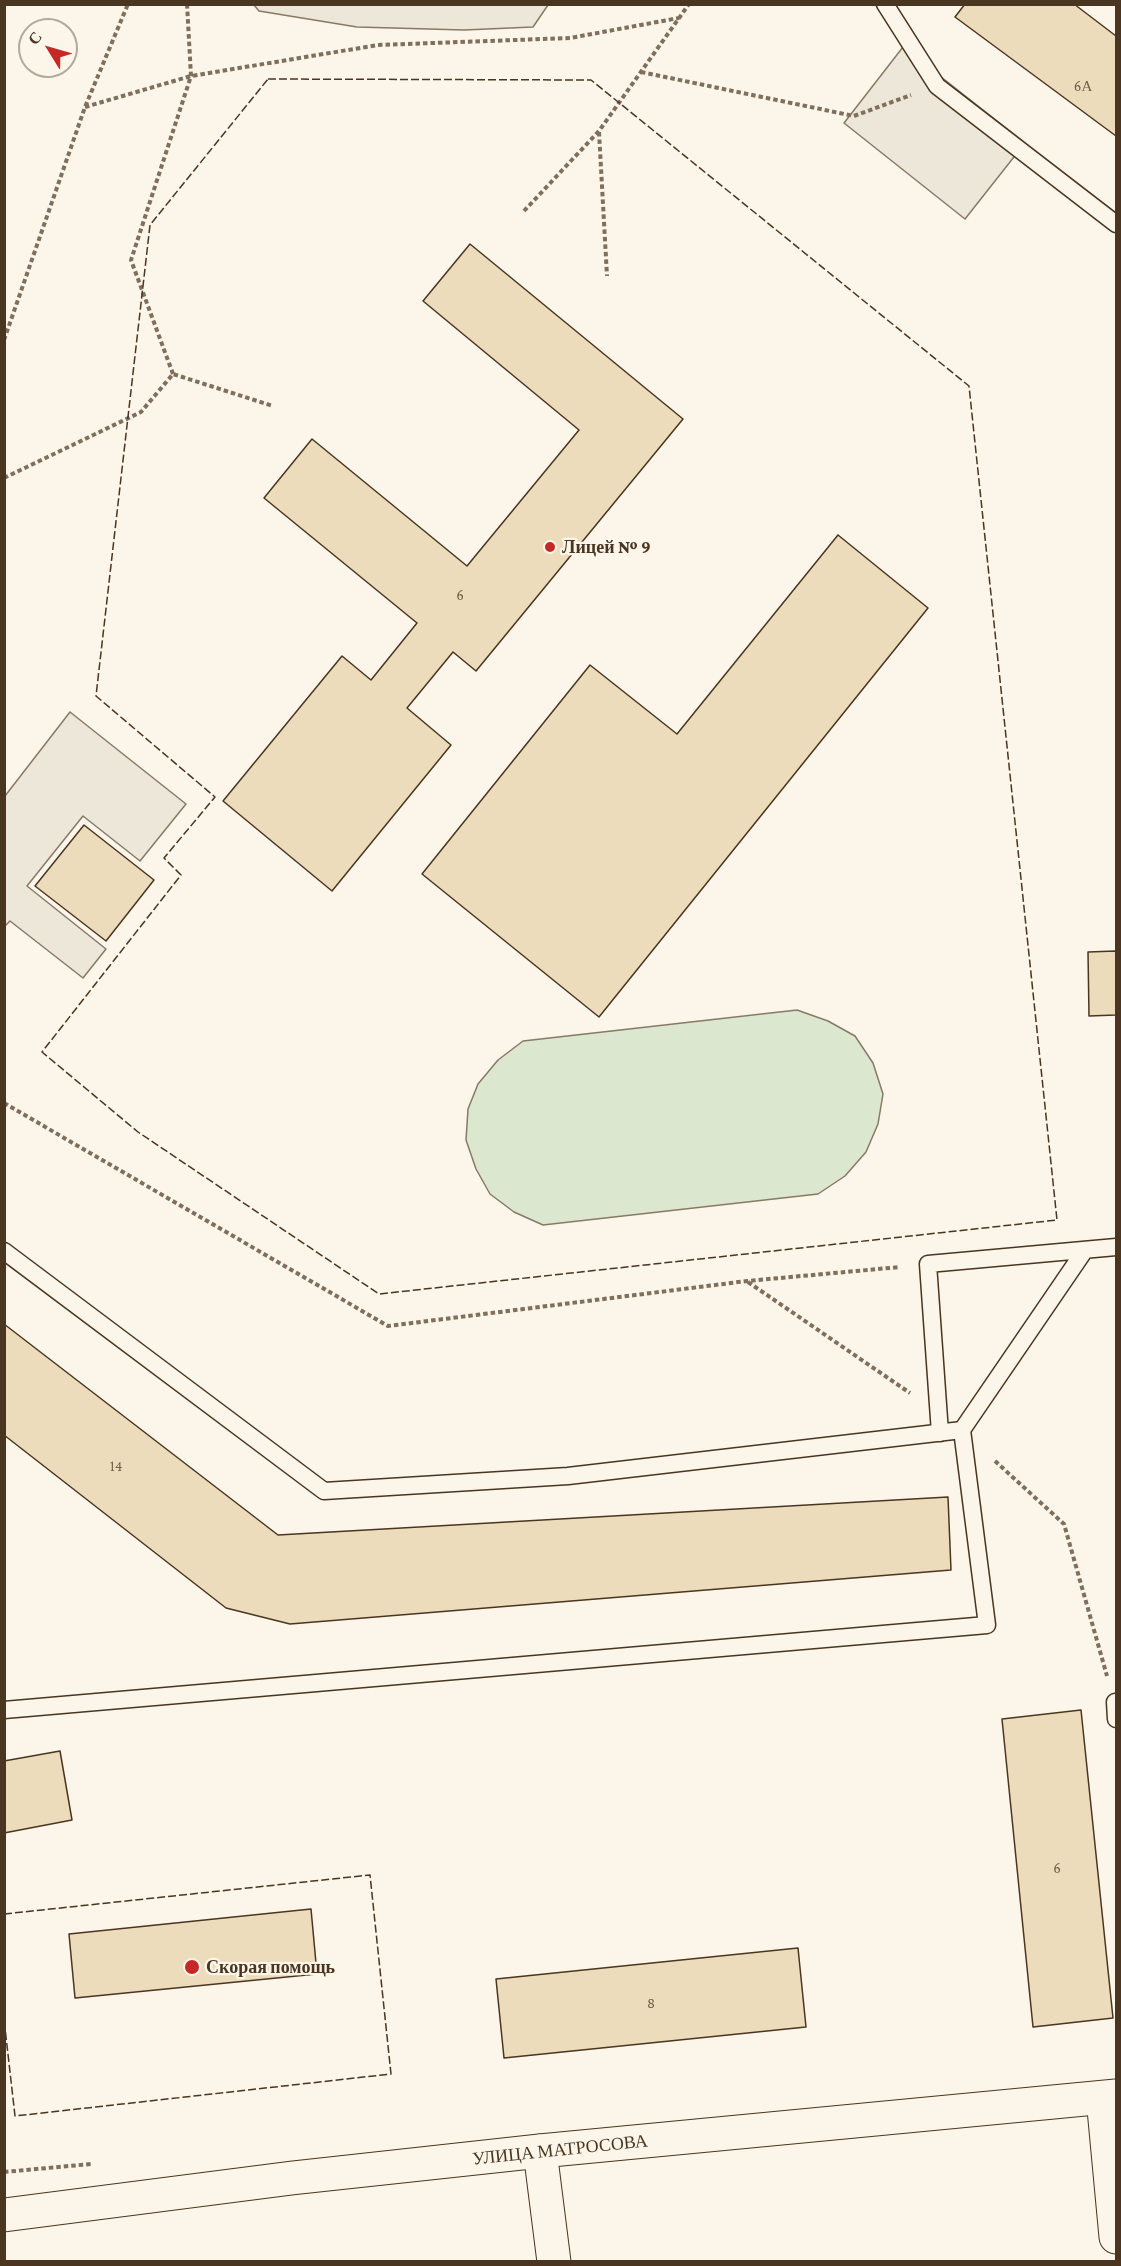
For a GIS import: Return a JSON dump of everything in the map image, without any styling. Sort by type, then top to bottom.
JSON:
[{"type":"street","name":"УЛИЦА МАТРОСОВА","points":[[4,2215],[292,2178],[540,2151],[1110,2097]]},
{"type":"street","points":[[1110,2097],[1116,2237]]},
{"type":"street","points":[[540,2151],[554,2262]]},
{"type":"lane","points":[[885,4],[937,86],[1116,224]]},
{"type":"lane","points":[[940,1432],[928,1264],[1116,1247]]},
{"type":"lane","points":[[4,1710],[987,1625],[962,1430],[1085,1250]]},
{"type":"lane","points":[[4,1251],[324,1491],[568,1476],[962,1430]]},
{"type":"path","points":[[4,340],[85,107],[128,4]]},
{"type":"path","points":[[173,374],[131,260],[191,76],[187,4]]},
{"type":"path","points":[[524,211],[599,131],[689,4]]},
{"type":"path","points":[[85,107],[191,76],[378,45],[570,38],[678,18]]},
{"type":"path","points":[[640,72],[854,116],[937,86]]},
{"type":"path","points":[[599,131],[607,276]]},
{"type":"path","points":[[173,374],[273,406]]},
{"type":"path","points":[[4,478],[141,412],[173,374]]},
{"type":"path","points":[[4,1103],[388,1326],[747,1281],[928,1264]]},
{"type":"green space","points":[[797,1010],[828,1021],[855,1036],[873,1063],[883,1094],[878,1124],[866,1152],[845,1176],[818,1194],[543,1225],[514,1212],[490,1194],[476,1169],[466,1140],[468,1109],[478,1084],[498,1060],[523,1041]]},
{"type":"shaded area","points":[[254,5],[548,5],[533,27],[464,30],[357,27],[259,11]]},
{"type":"shaded area","points":[[903,47],[1025,143],[965,219],[844,123]]},
{"type":"shaded area","points":[[70,712],[186,804],[140,861],[83,816],[27,886],[106,949],[83,978],[10,921],[4,927],[5,796]]},
{"type":"building","points":[[965,4],[1074,4],[1116,36],[1116,136],[955,17]]},
{"type":"building","points":[[470,244],[683,419],[476,671],[453,652],[407,708],[451,745],[332,891],[223,801],[342,656],[371,680],[417,623],[264,498],[312,439],[467,566],[579,430],[423,301]]},
{"type":"building","points":[[838,535],[928,608],[599,1017],[422,874],[590,665],[677,734]]},
{"type":"building","points":[[84,825],[154,880],[106,941],[35,886]]},
{"type":"building","points":[[1116,951],[1116,1015],[1089,1016],[1088,952]]},
{"type":"building","points":[[4,1324],[278,1535],[948,1497],[951,1570],[290,1624],[226,1608],[4,1435]]},
{"type":"building","points":[[1081,1710],[1113,2018],[1033,2027],[1002,1719]]},
{"type":"building","points":[[60,1751],[72,1820],[4,1833],[4,1761]]},
{"type":"building","points":[[311,1909],[317,1974],[75,1998],[69,1934]]},
{"type":"building","points":[[798,1948],[806,2027],[504,2058],[496,1979]]},
{"type":"fence","points":[[268,79],[591,80],[969,386],[1057,1220],[379,1294],[138,1132],[42,1052],[181,875],[164,858],[215,797],[96,696],[150,225],[268,79]]},
{"type":"fence","points":[[4,1914],[370,1875],[391,2074],[15,2116],[4,2019]]},
{"type":"place","name":"Лицей № 9","points":[[550,547]]},
{"type":"place","name":"Скорая помощь","points":[[192,1967]]}]
